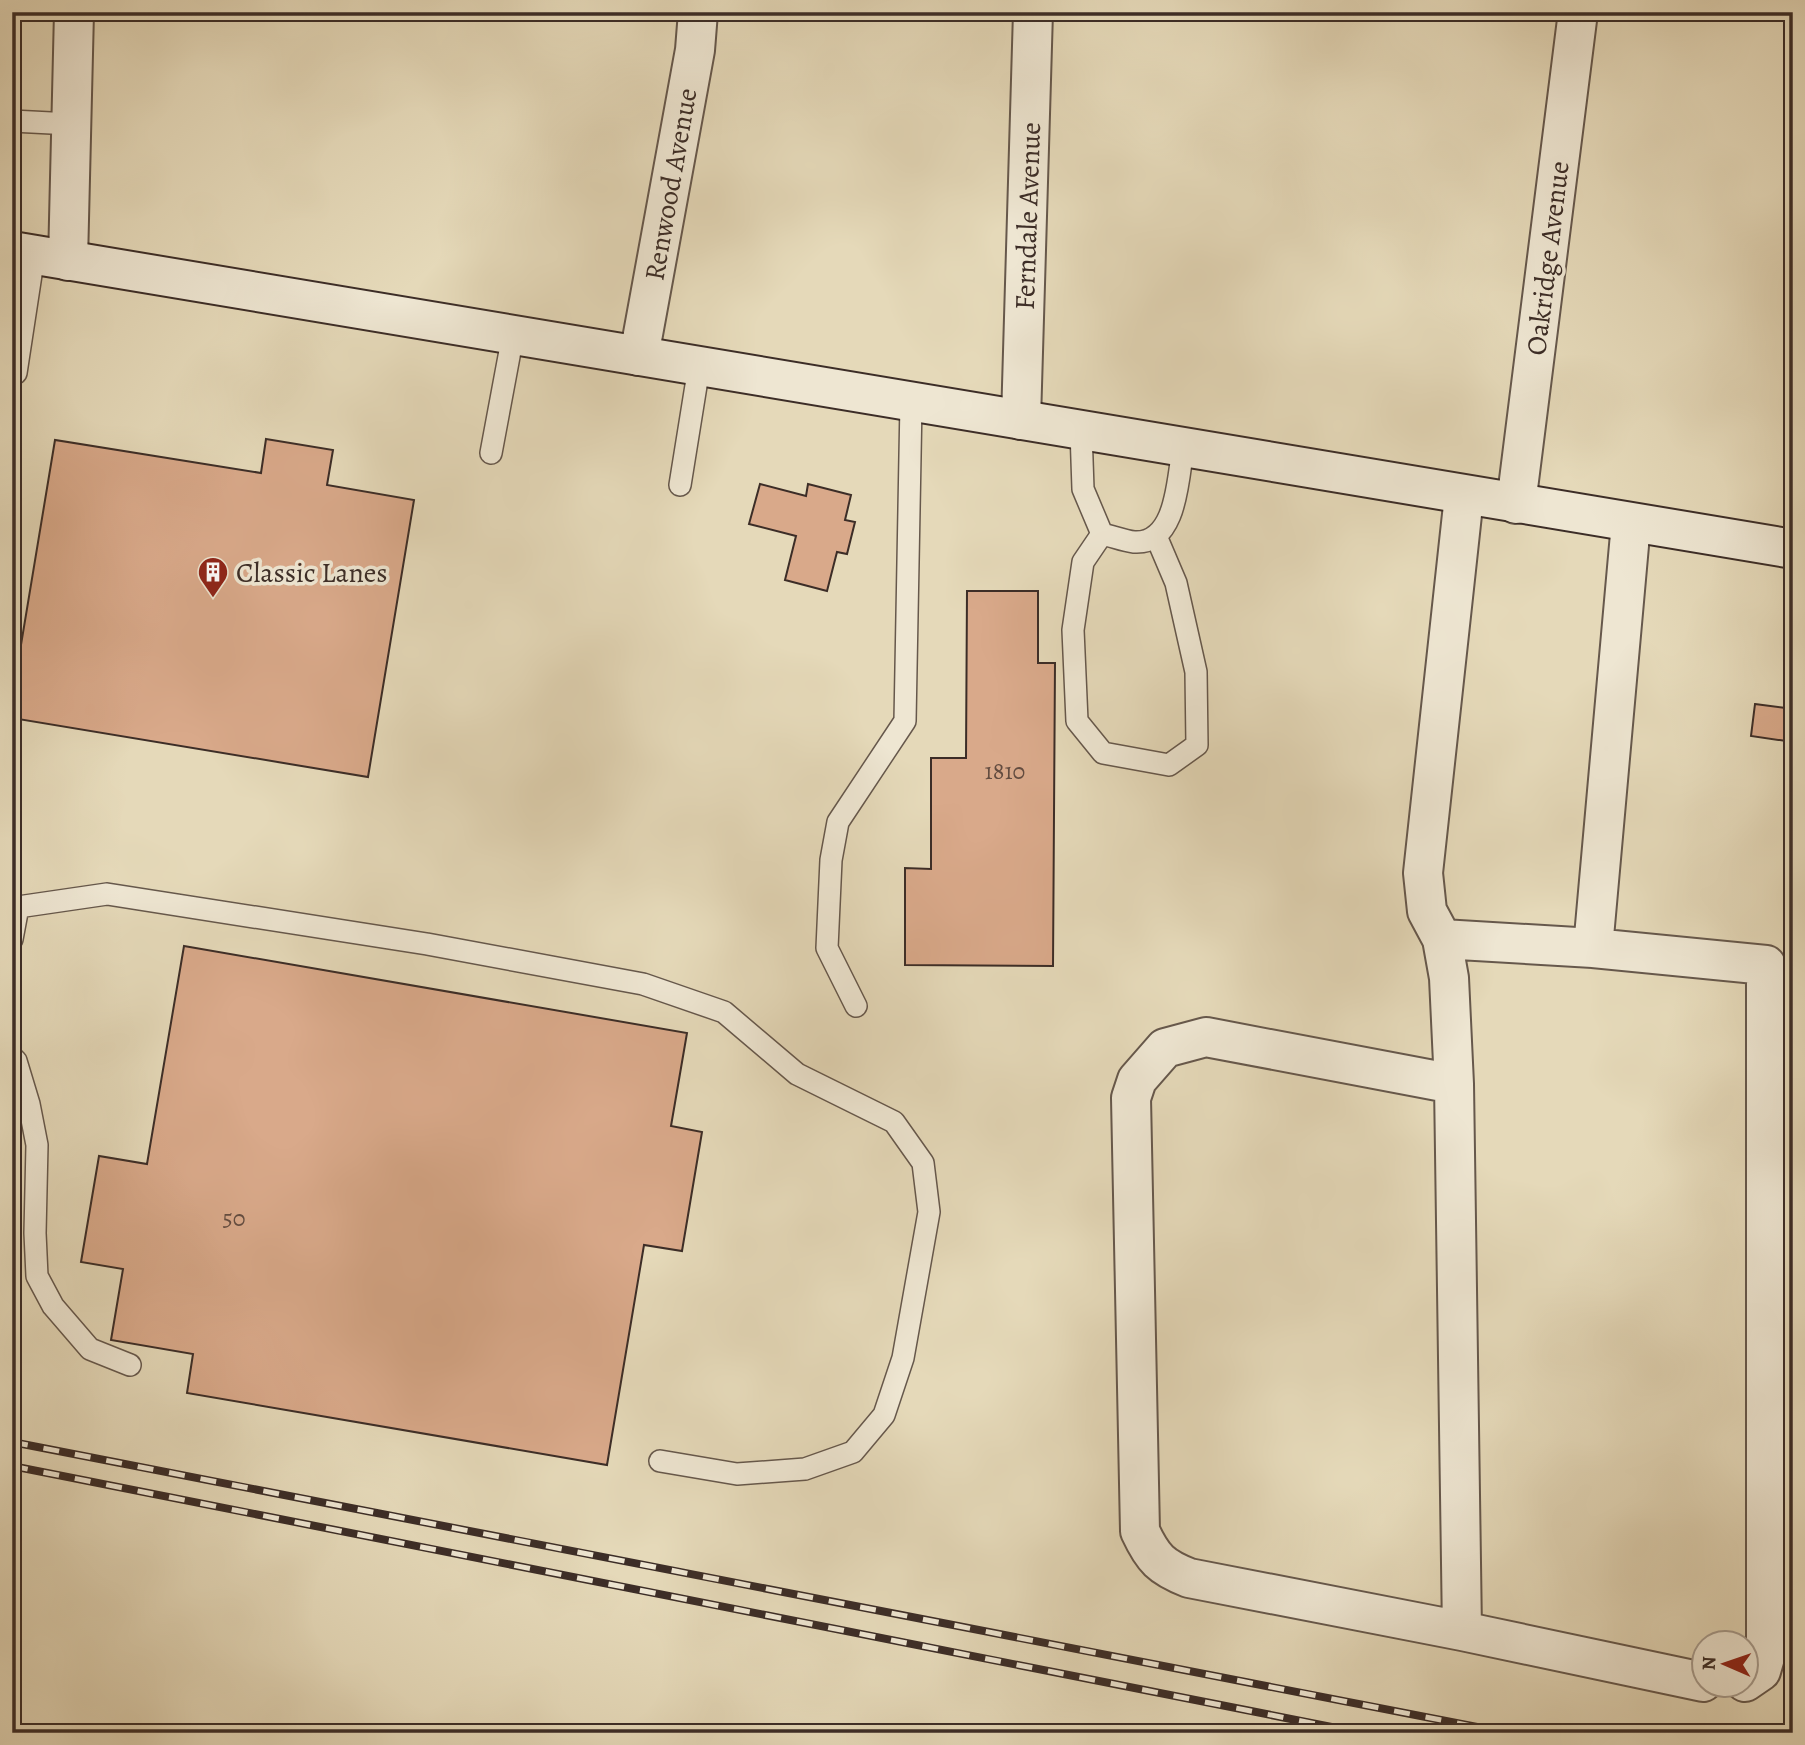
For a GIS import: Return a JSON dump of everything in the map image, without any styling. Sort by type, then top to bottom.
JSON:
[{"type":"street","points":[[74,12],[71,124],[38,256],[1793,550]]},
{"type":"street","name":"Renwood Avenue","points":[[639,356],[695,50],[698,12]]},
{"type":"street","name":"Ferndale Avenue","points":[[1021,420],[1033,12]]},
{"type":"street","name":"Oakridge Avenue","points":[[1516,504],[1578,12]]},
{"type":"street","points":[[1462,1631],[1454,1084],[1449,978],[1442,939],[1427,911],[1423,873],[1464,496]]},
{"type":"street","points":[[1593,947],[1631,523]]},
{"type":"street","points":[[1442,939],[1593,947],[1766,965],[1766,1654],[1759,1672]]},
{"type":"street","points":[[1454,1084],[1206,1037],[1165,1048],[1137,1080],[1131,1098],[1140,1531],[1150,1553],[1159,1563],[1189,1578],[1462,1631],[1689,1679]]},
{"type":"lane","points":[[12,121],[71,124]]},
{"type":"lane","points":[[16,373],[38,256]]},
{"type":"lane","points":[[491,453],[513,335]]},
{"type":"lane","points":[[680,485],[699,367]]},
{"type":"lane","points":[[856,1006],[827,948],[831,860],[838,822],[905,721],[911,403]]},
{"type":"lane","points":[[1081,431],[1083,489],[1102,534]]},
{"type":"lane","points":[[1102,534],[1136,542],[1156,536],[1171,518],[1182,448]]},
{"type":"lane","points":[[1102,534],[1083,562],[1073,630],[1077,722],[1103,753],[1169,765],[1197,745],[1196,672],[1176,583],[1156,536]]},
{"type":"lane","points":[[12,939],[15,906],[107,894],[427,944],[643,984],[723,1012],[797,1074],[894,1122],[923,1163],[929,1212],[903,1358],[884,1415],[853,1452],[804,1469],[737,1474],[660,1461]]},
{"type":"lane","points":[[12,1057],[16,1061],[29,1104],[37,1144],[37,1276],[53,1306],[90,1349],[131,1365]]},
{"type":"building","name":"Classic Lanes","points":[[266,439],[333,450],[327,485],[414,500],[368,777],[12,718],[12,699],[55,440],[261,473]]},
{"type":"building","points":[[760,484],[806,496],[808,484],[851,495],[845,520],[855,522],[847,554],[837,552],[827,591],[785,580],[796,536],[749,524]]},
{"type":"building","points":[[967,591],[1038,591],[1038,663],[1055,663],[1053,966],[905,965],[905,868],[931,869],[931,758],[966,758]]},
{"type":"building","points":[[1755,704],[1793,709],[1793,742],[1751,736]]},
{"type":"building","points":[[184,946],[687,1033],[671,1126],[702,1132],[682,1251],[644,1245],[607,1465],[187,1393],[193,1354],[111,1340],[123,1269],[81,1262],[99,1156],[147,1164]]},
{"type":"building","points":[[307,1728],[307,1733],[280,1733]]},
{"type":"railway","points":[[12,1442],[1508,1733]]},
{"type":"railway","points":[[12,1466],[1362,1733]]},
{"type":"place","name":"Classic Lanes","points":[[213,599]]}]
